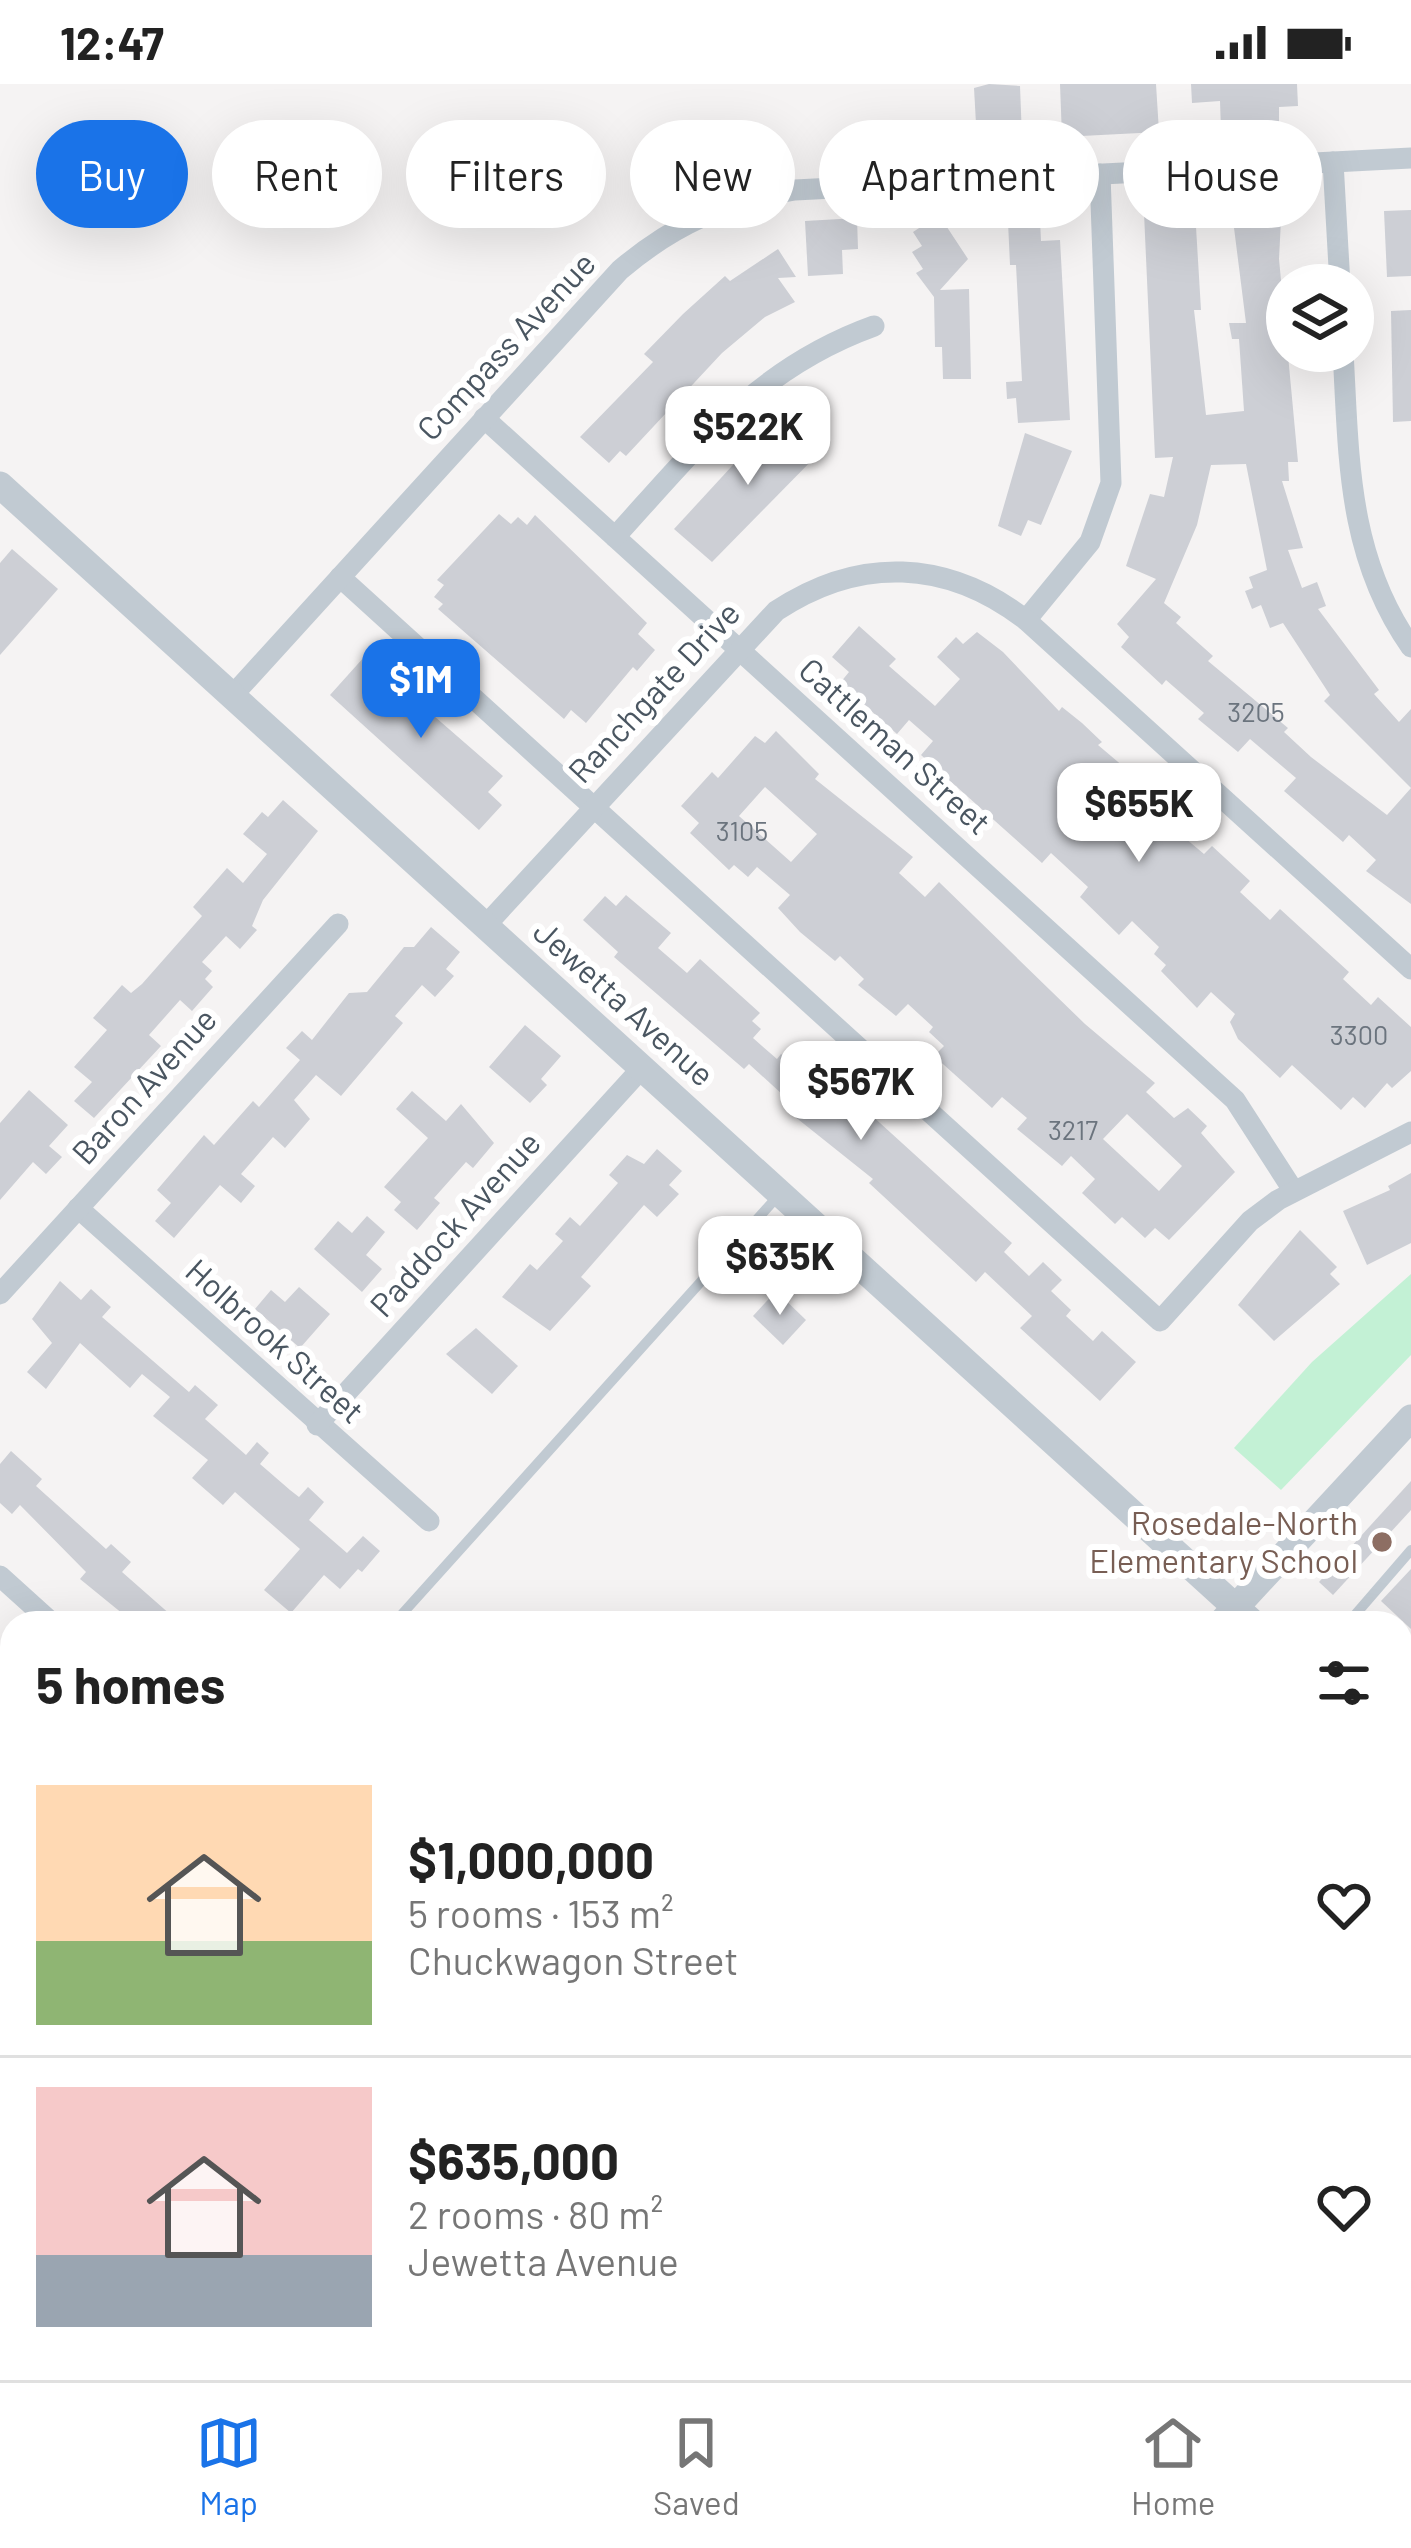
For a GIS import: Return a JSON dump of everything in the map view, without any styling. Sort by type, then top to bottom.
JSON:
[{"type":"street","name":"Compass Avenue","points":[[232,696],[620,270],[685,223],[721,207],[794,190],[1411,158]]},
{"type":"street","points":[[1334,162],[1339,264]]},
{"type":"street","points":[[1026,620],[1090,542],[1111,483],[1100,174]]},
{"type":"street","points":[[615,537],[734,408],[766,380],[819,348],[874,326]]},
{"type":"street","points":[[1344,372],[1352,505],[1360,545],[1372,581],[1411,647]]},
{"type":"street","name":"Cattleman Street","points":[[484,418],[1235,1100],[1293,1190]]},
{"type":"street","name":"Jewetta Avenue","points":[[0,485],[781,1194],[1229,1611]]},
{"type":"street","name":"Ranchgate Drive","points":[[485,926],[776,610],[804,592],[869,571],[937,574],[984,592],[1026,620],[1411,969]]},
{"type":"street","points":[[340,577],[1160,1321],[1250,1222],[1293,1190],[1411,1132]]},
{"type":"street","name":"Baron Avenue","points":[[0,1294],[338,924]]},
{"type":"street","name":"Paddock Avenue","points":[[317,1425],[642,1068]]},
{"type":"street","name":"Holbrook Street","points":[[78,1208],[430,1521]]},
{"type":"street","points":[[1243,1611],[1411,1418]]},
{"type":"street","points":[[0,1576],[39,1611]]},
{"type":"lane","points":[[405,1611],[781,1194]]},
{"type":"lane","points":[[1358,1611],[1411,1550]]},
{"type":"green space","points":[[1411,1274],[1411,1355],[1281,1490],[1234,1448],[1312,1362]]},
{"type":"building","points":[[1060,84],[1156,84],[1158,120],[1123,120],[1123,134],[1099,135],[1099,120],[1061,120]]},
{"type":"building","points":[[1191,84],[1297,84],[1298,106],[1279,107],[1279,120],[1221,120],[1220,101],[1192,103]]},
{"type":"building","points":[[1020,86],[1021,120],[976,120],[974,88]]},
{"type":"building","points":[[1411,210],[1411,276],[1387,277],[1384,211]]},
{"type":"building","points":[[819,220],[819,228],[857,228],[858,249],[842,250],[843,274],[808,276],[805,221]]},
{"type":"building","points":[[948,228],[968,259],[940,290],[969,289],[971,379],[943,379],[942,347],[935,347],[934,297],[916,273],[923,269],[912,252],[922,246],[913,232]]},
{"type":"building","points":[[1008,228],[1040,228],[1041,241],[1060,240],[1070,420],[1018,423],[1016,398],[1007,399],[1006,382],[1022,381],[1016,265],[1010,265]]},
{"type":"building","points":[[1145,228],[1196,228],[1201,310],[1194,310],[1206,415],[1244,411],[1239,339],[1232,339],[1229,323],[1246,323],[1234,228],[1281,228],[1279,264],[1266,264],[1266,372],[1290,372],[1298,462],[1288,462],[1289,481],[1282,481],[1303,548],[1288,550],[1302,588],[1317,582],[1326,606],[1318,609],[1379,690],[1374,694],[1399,722],[1411,709],[1411,788],[1411,904],[1366,871],[1376,860],[1349,835],[1343,842],[1284,791],[1296,778],[1250,739],[1238,752],[1198,719],[1204,713],[1166,680],[1162,685],[1121,647],[1129,637],[1117,624],[1156,579],[1126,566],[1150,494],[1164,497],[1173,457],[1155,458]],"holes":[[[1246,464],[1267,570],[1249,577],[1253,588],[1245,591],[1252,609],[1261,605],[1270,628],[1283,623],[1330,695],[1324,701],[1411,788],[1387,815],[1311,757],[1284,732],[1288,728],[1208,661],[1213,656],[1176,623],[1181,617],[1164,603],[1197,525],[1211,465]]]},
{"type":"building","points":[[778,249],[796,277],[778,278],[795,302],[765,317],[722,353],[626,456],[620,451],[609,463],[580,437],[653,362],[644,354],[683,314],[725,276],[730,281]]},
{"type":"building","points":[[1411,310],[1411,421],[1393,422],[1391,311]]},
{"type":"building","points":[[780,414],[822,450],[712,562],[674,529]]},
{"type":"building","points":[[1025,433],[1072,451],[1041,525],[1028,520],[1021,536],[998,526]]},
{"type":"building","points":[[499,514],[511,524],[518,517],[527,525],[535,515],[647,623],[638,634],[655,650],[637,671],[633,667],[586,723],[571,710],[564,719],[438,609],[443,604],[434,597],[444,585],[437,580]]},
{"type":"building","points":[[12,549],[58,589],[0,655],[0,563]]},
{"type":"building","points":[[859,626],[896,659],[889,666],[935,706],[960,679],[937,657],[956,637],[963,644],[977,632],[1003,652],[1059,711],[1062,707],[1082,723],[1102,742],[1098,745],[1176,811],[1166,822],[1204,854],[1212,846],[1250,881],[1240,892],[1270,920],[1280,909],[1349,972],[1343,979],[1371,1005],[1378,997],[1411,1027],[1411,1071],[1392,1088],[1387,1083],[1365,1108],[1353,1097],[1341,1110],[1292,1065],[1280,1078],[1238,1039],[1230,1022],[1235,1014],[1211,992],[1197,1008],[1161,971],[1166,965],[1154,954],[1159,947],[1132,921],[1119,935],[1080,897],[1088,887],[1051,853],[1042,863],[921,755],[933,741],[909,720],[897,734],[840,683],[849,672],[832,657]]},
{"type":"building","points":[[365,656],[503,776],[488,792],[502,805],[479,830],[330,695]]},
{"type":"building","points":[[776,731],[819,774],[815,779],[913,857],[899,873],[925,897],[939,882],[1085,1024],[1155,1083],[1146,1092],[1174,1118],[1188,1108],[1207,1126],[1201,1133],[1235,1172],[1169,1240],[1155,1228],[1145,1238],[1122,1217],[1115,1224],[1082,1193],[1095,1179],[1071,1156],[1062,1166],[1017,1129],[1027,1118],[1002,1097],[992,1108],[934,1056],[944,1046],[929,1032],[933,1027],[908,1004],[896,1016],[858,985],[864,979],[840,956],[835,961],[800,932],[778,908],[790,895],[757,867],[748,877],[734,865],[729,870],[690,833],[699,823],[681,806],[712,772],[718,778],[755,736],[765,743]],"holes":[[[765,787],[817,834],[791,862],[739,816]],[[1127,1114],[1182,1166],[1159,1191],[1103,1139]]]},
{"type":"building","points":[[283,800],[318,831],[263,900],[252,926],[257,930],[240,949],[226,936],[202,962],[212,971],[205,979],[213,987],[192,1011],[180,1000],[149,1035],[161,1046],[94,1118],[74,1101],[92,1082],[74,1067],[107,1030],[93,1018],[122,985],[131,993],[142,984],[202,916],[193,907],[227,868],[243,883],[267,854],[243,834],[262,812],[268,817]]},
{"type":"building","points":[[626,895],[671,933],[658,948],[687,973],[700,959],[760,1013],[752,1021],[761,1029],[753,1038],[777,1059],[781,1054],[790,1061],[803,1053],[1012,1243],[1004,1252],[1029,1276],[1043,1262],[1062,1280],[1051,1291],[1071,1310],[1066,1316],[1093,1341],[1102,1331],[1136,1362],[1100,1401],[1020,1328],[1032,1316],[985,1272],[976,1282],[869,1183],[873,1179],[789,1112],[795,1106],[749,1064],[744,1069],[614,957],[618,952],[583,920],[605,896],[616,906]]},
{"type":"building","points":[[431,927],[460,952],[446,969],[454,976],[435,997],[422,985],[395,1016],[403,1023],[341,1096],[316,1075],[294,1100],[310,1119],[285,1148],[273,1137],[241,1174],[255,1186],[241,1203],[220,1185],[174,1238],[155,1221],[171,1203],[157,1190],[204,1135],[214,1145],[253,1101],[259,1107],[300,1060],[286,1048],[302,1031],[312,1040],[349,993],[367,992],[404,947],[414,947]]},
{"type":"building","points":[[525,1025],[561,1056],[541,1079],[547,1085],[530,1103],[489,1067]]},
{"type":"building","points":[[29,1090],[68,1125],[49,1146],[62,1157],[46,1174],[33,1162],[0,1200],[0,1123]]},
{"type":"building","points":[[412,1091],[446,1121],[461,1104],[494,1143],[473,1168],[466,1162],[434,1198],[440,1203],[417,1230],[394,1210],[401,1202],[384,1187],[428,1138],[396,1109]]},
{"type":"building","points":[[657,1149],[682,1171],[669,1185],[679,1194],[657,1217],[644,1205],[581,1277],[591,1286],[550,1331],[502,1297],[530,1264],[537,1270],[563,1241],[555,1234],[570,1217],[580,1226],[618,1183],[609,1175],[627,1155],[644,1164]]},
{"type":"building","points":[[1411,1173],[1411,1243],[1367,1265],[1343,1211],[1390,1190],[1388,1186]]},
{"type":"building","points":[[367,1216],[385,1232],[366,1255],[382,1269],[362,1292],[314,1249],[338,1221],[352,1233]]},
{"type":"building","points":[[1300,1230],[1337,1267],[1330,1274],[1340,1284],[1274,1341],[1238,1305]]},
{"type":"building","points":[[60,1281],[81,1300],[91,1289],[111,1307],[102,1317],[189,1392],[195,1385],[218,1405],[205,1419],[246,1455],[257,1442],[269,1453],[260,1464],[299,1497],[308,1487],[324,1502],[309,1520],[347,1553],[363,1536],[380,1551],[340,1589],[324,1575],[289,1611],[264,1590],[300,1549],[235,1492],[223,1505],[192,1478],[208,1460],[153,1416],[170,1397],[142,1374],[130,1388],[80,1343],[46,1389],[27,1372],[52,1343],[32,1319]]},
{"type":"building","points":[[299,1287],[330,1314],[300,1348],[255,1309],[271,1290],[285,1302]]},
{"type":"building","points":[[776,1291],[806,1320],[783,1345],[753,1316]]},
{"type":"building","points":[[476,1328],[518,1366],[492,1394],[446,1354]]},
{"type":"building","points":[[11,1451],[42,1479],[36,1486],[106,1549],[111,1544],[131,1562],[122,1572],[166,1611],[119,1611],[80,1579],[86,1572],[20,1505],[12,1514],[0,1503],[0,1464]]},
{"type":"building","points":[[1411,1481],[1411,1510],[1333,1595],[1319,1582]]},
{"type":"building","points":[[1411,1569],[1411,1611],[1392,1611],[1381,1601]]},
{"type":"place","name":"Rosedale-North Elementary School","points":[[1382,1542]]}]
